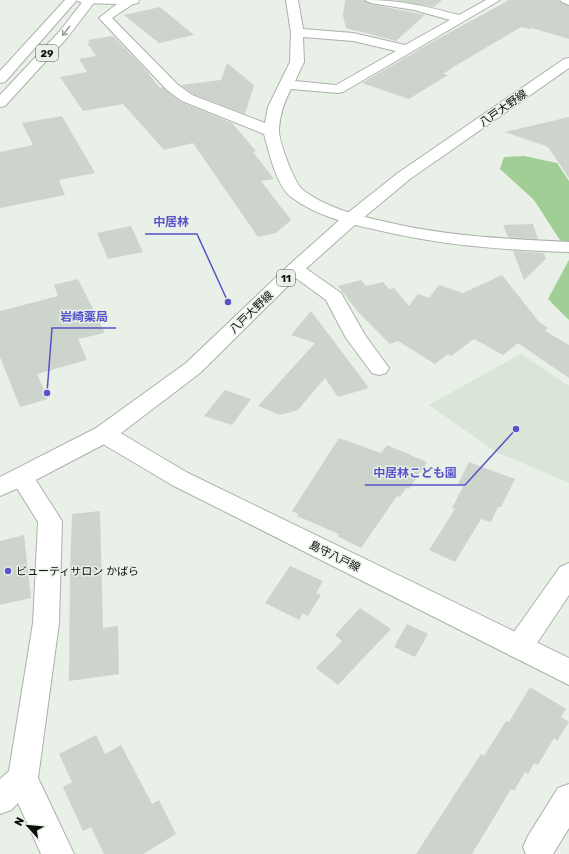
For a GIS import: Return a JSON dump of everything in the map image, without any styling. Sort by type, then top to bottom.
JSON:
[{"type":"street","name":"29","points":[[2,75],[71,0]]},
{"type":"street","points":[[82,0],[145,0]]},
{"type":"street","name":"29","points":[[0,103],[63,35],[90,0]]},
{"type":"street","points":[[292,0],[297,33],[297,62],[275,107],[271,131],[283,173],[296,192],[325,209],[367,224],[425,235],[492,244],[569,247]]},
{"type":"street","points":[[371,0],[415,7],[459,19]]},
{"type":"street","points":[[285,84],[338,89],[494,0]]},
{"type":"street","points":[[130,1],[105,18],[172,87],[187,98],[271,131]]},
{"type":"street","points":[[297,33],[329,33],[352,36],[407,50]]},
{"type":"street","name":"八戸大野線","points":[[11,482],[104,434],[194,368],[295,269],[351,219],[404,176],[569,62]]},
{"type":"street","points":[[295,269],[334,297],[356,338],[379,368]]},
{"type":"street","name":"島守八戸線","points":[[104,434],[180,479],[569,672]]},
{"type":"street","points":[[11,482],[50,521],[46,623],[22,779],[58,854]]},
{"type":"street","points":[[520,647],[569,574]]},
{"type":"street","points":[[0,799],[22,779]]},
{"type":"street","points":[[539,847],[569,799]]},
{"type":"shaded area","points":[[521,354],[569,386],[569,483],[496,452],[429,405]]},
{"type":"green space","points":[[524,156],[557,163],[569,181],[569,254],[534,200],[500,169],[504,157]]},
{"type":"green space","points":[[569,260],[569,320],[548,299]]},
{"type":"building","points":[[345,0],[364,0],[371,4],[425,15],[396,41],[346,28],[343,16]]},
{"type":"building","points":[[394,0],[442,0],[434,7]]},
{"type":"building","points":[[509,0],[558,0],[569,6],[569,39],[532,28],[521,27],[455,66],[443,74],[448,75],[409,99],[362,83],[434,41]]},
{"type":"building","points":[[160,7],[194,35],[159,43],[124,15]]},
{"type":"building","points":[[113,36],[144,68],[160,88],[162,87],[181,102],[232,123],[256,151],[253,152],[274,179],[261,181],[291,220],[276,233],[258,237],[193,143],[164,150],[123,104],[83,111],[60,77],[87,72],[79,59],[96,56],[87,43],[90,43],[88,40]]},
{"type":"building","points":[[227,63],[254,85],[245,114],[193,94],[181,85],[221,80]]},
{"type":"building","points":[[62,116],[95,173],[59,180],[65,195],[0,208],[0,152],[33,145],[22,123]]},
{"type":"building","points":[[569,117],[569,178],[548,147],[505,132]]},
{"type":"building","points":[[533,224],[538,239],[508,237],[503,225]]},
{"type":"building","points":[[131,226],[143,252],[108,259],[97,233]]},
{"type":"building","points":[[513,251],[544,253],[546,259],[524,280]]},
{"type":"building","points":[[502,275],[539,322],[548,328],[545,330],[569,345],[569,378],[518,343],[503,355],[474,339],[451,356],[448,354],[435,364],[398,341],[390,344],[358,312],[338,286],[361,280],[366,286],[383,282],[389,289],[394,288],[409,306],[418,294],[429,298],[439,285],[463,293]]},
{"type":"building","points":[[78,279],[105,333],[78,339],[87,360],[37,374],[48,399],[20,407],[0,357],[0,311],[58,296],[54,285]]},
{"type":"building","points":[[311,311],[369,388],[338,397],[325,378],[298,410],[280,415],[258,406],[315,343],[291,335]]},
{"type":"building","points":[[225,390],[251,399],[232,425],[204,416]]},
{"type":"building","points":[[339,438],[381,453],[387,445],[427,462],[409,489],[406,488],[400,497],[397,496],[361,548],[337,536],[339,534],[297,516],[298,514],[292,511]]},
{"type":"building","points":[[469,462],[515,479],[501,507],[498,507],[491,522],[481,519],[455,562],[429,550],[455,509],[452,508],[464,485],[458,484]]},
{"type":"building","points":[[100,511],[103,628],[118,626],[119,674],[69,681],[72,514]]},
{"type":"building","points":[[24,535],[31,598],[0,605],[0,541]]},
{"type":"building","points":[[290,566],[323,581],[316,593],[321,595],[308,616],[303,613],[299,620],[265,603]]},
{"type":"building","points":[[360,608],[391,629],[338,685],[316,668],[342,641],[335,635]]},
{"type":"building","points":[[407,624],[428,634],[415,657],[394,647]]},
{"type":"building","points":[[530,687],[566,709],[561,717],[569,722],[557,741],[554,738],[538,765],[534,763],[528,774],[525,772],[514,791],[511,789],[472,854],[416,854],[481,754],[484,756],[506,721],[509,722]]},
{"type":"building","points":[[96,735],[105,754],[121,745],[152,804],[159,800],[176,834],[143,854],[104,854],[91,827],[83,831],[63,787],[72,782],[59,754]]},
{"type":"place","name":"中居林","points":[[228,302]]},
{"type":"place","name":"岩崎薬局","points":[[47,393]]},
{"type":"place","name":"中居林こども園","points":[[516,429]]},
{"type":"place","name":"ビューティサロン かばら","points":[[8,571]]}]
